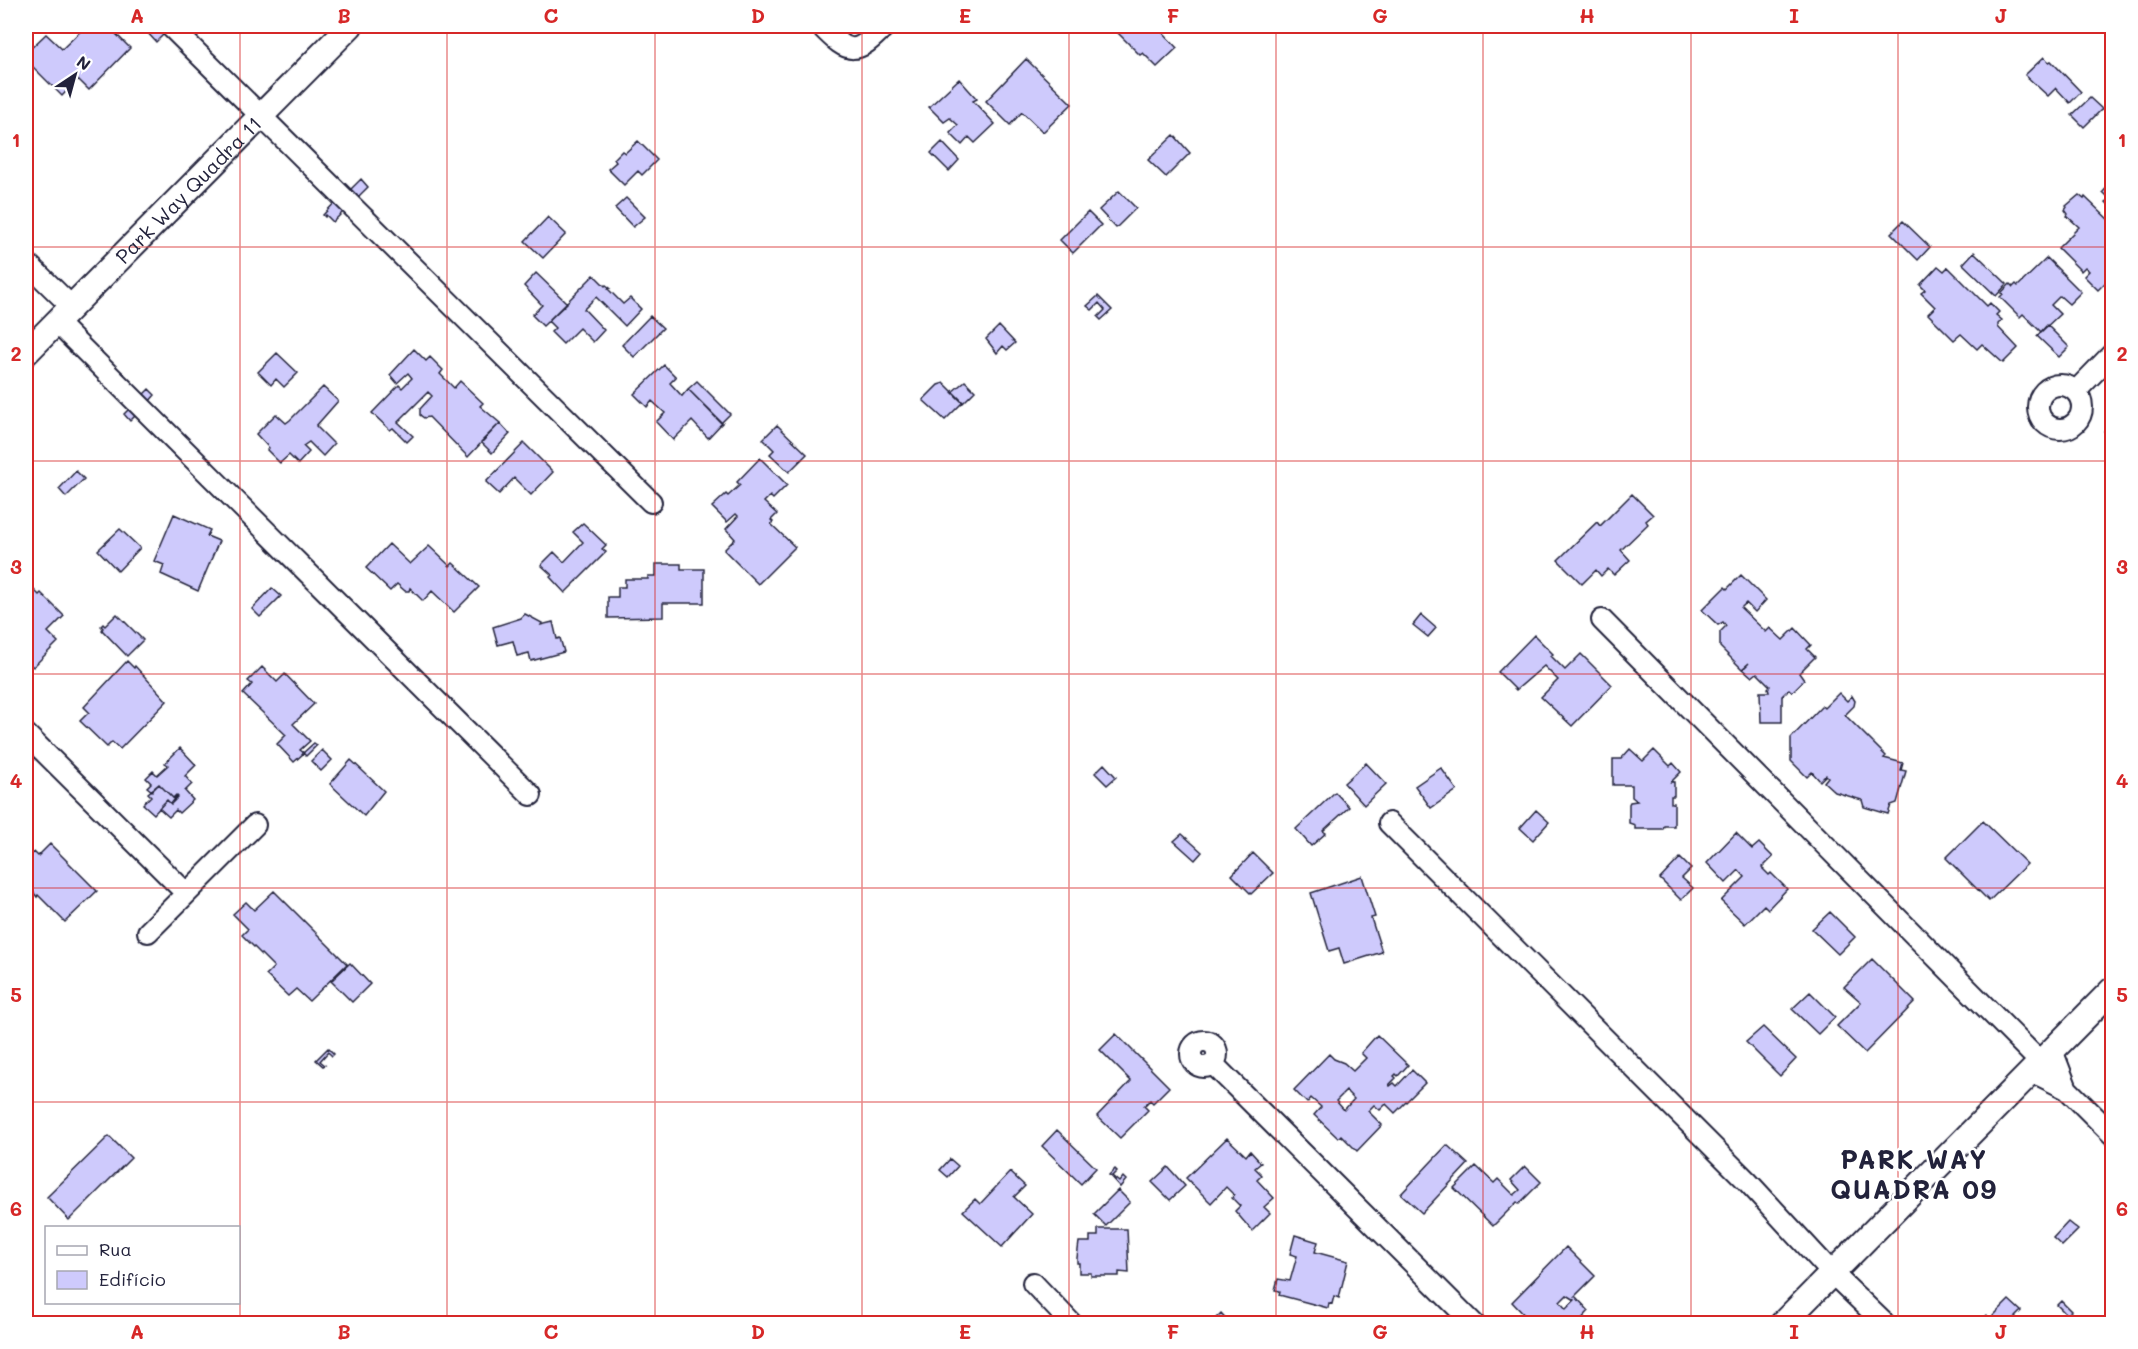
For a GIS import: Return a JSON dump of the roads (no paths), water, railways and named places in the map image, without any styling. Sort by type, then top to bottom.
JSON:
[{"type":"street","points":[[170,26],[651,502]]},
{"type":"street","name":"Park Way Quadra 11","points":[[26,353],[350,26]]},
{"type":"street","points":[[821,26],[846,47],[853,48],[867,44],[885,26]]},
{"type":"street","points":[[26,262],[64,315],[531,795]]},
{"type":"street","points":[[2076,391],[2112,354]]},
{"type":"street","points":[[1602,620],[2112,1134]]},
{"type":"street","points":[[26,734],[186,893]]},
{"type":"street","points":[[1389,823],[1738,1172],[1832,1273],[1885,1323]]},
{"type":"street","points":[[148,932],[255,825]]},
{"type":"street","points":[[1782,1323],[2112,990]]},
{"type":"street","points":[[2041,1061],[2067,1089]]},
{"type":"street","points":[[1213,1064],[1474,1323]]},
{"type":"street","points":[[1033,1283],[1072,1323]]},
{"type":"district","name":"PARK WAY QUADRA 09","points":[[1914,1174]]}]
